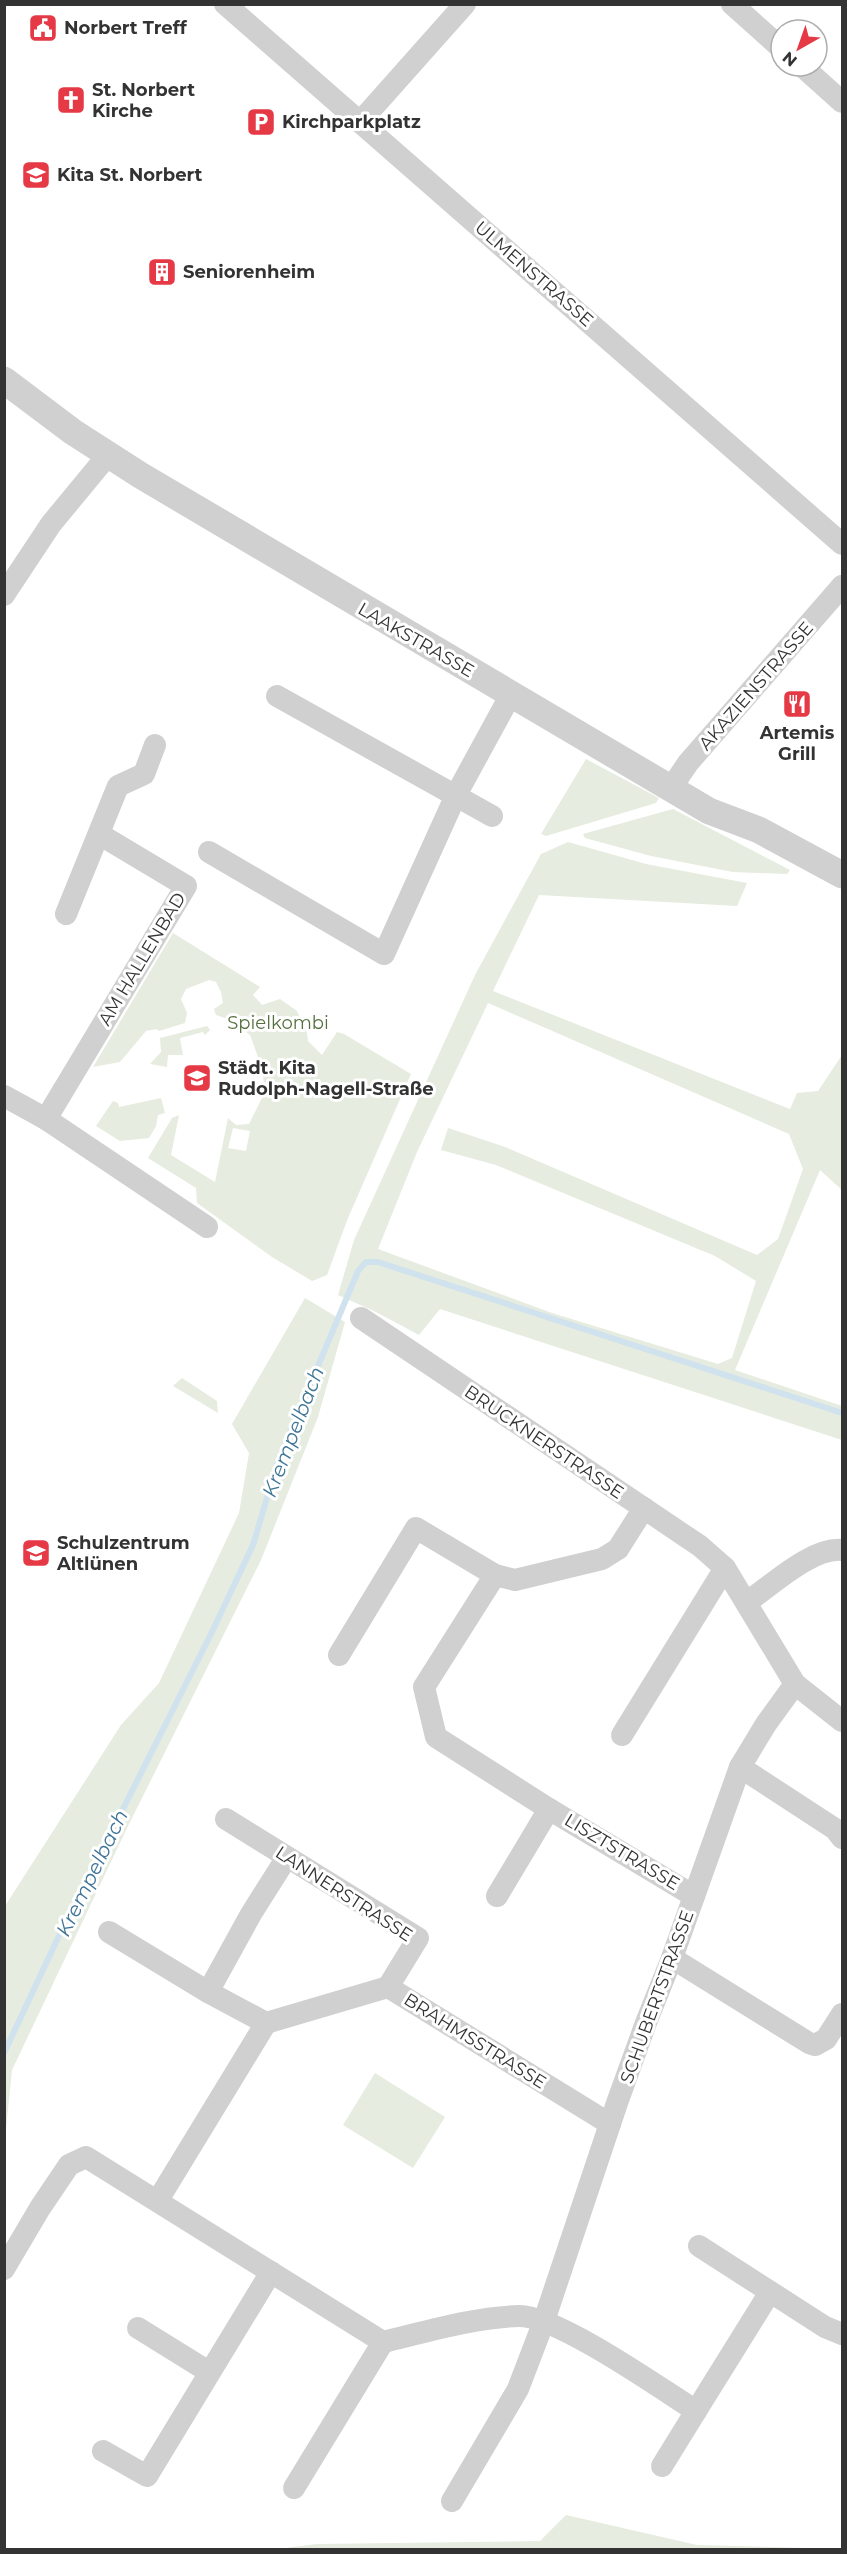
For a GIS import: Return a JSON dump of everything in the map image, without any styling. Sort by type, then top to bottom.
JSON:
[{"type":"street","name":"ULMENSTRASSE","points":[[225,4],[843,544]]},
{"type":"street","points":[[360,122],[465,4]]},
{"type":"street","points":[[732,4],[769,37]]},
{"type":"street","points":[[816,78],[843,102]]},
{"type":"street","name":"LAAKSTRASSE","points":[[4,380],[73,432],[108,455],[510,696],[709,811],[759,830],[843,875]]},
{"type":"street","points":[[4,595],[51,524],[108,455]]},
{"type":"street","name":"AKAZIENSTRASSE","points":[[671,788],[688,763],[843,586]]},
{"type":"street","points":[[277,696],[492,816]]},
{"type":"street","points":[[209,852],[384,954],[456,795],[510,696]]},
{"type":"street","points":[[66,914],[118,786],[144,774],[155,745]]},
{"type":"street","name":"AM HALLENBAD","points":[[46,1119],[186,886],[99,834]]},
{"type":"street","points":[[4,1096],[46,1119],[207,1227]]},
{"type":"street","name":"BRUCKNERSTRASSE","points":[[361,1318],[700,1546],[725,1568],[795,1684],[843,1721]]},
{"type":"street","points":[[339,1655],[416,1527],[495,1575],[515,1580],[602,1559],[618,1549],[644,1508]]},
{"type":"street","points":[[747,1602],[811,1557],[827,1551],[843,1550]]},
{"type":"street","points":[[622,1736],[725,1568]]},
{"type":"street","name":"LISZTSTRASSE","points":[[495,1575],[424,1687],[436,1737],[549,1809],[694,1896]]},
{"type":"street","name":"SCHUBERTSTRASSE","points":[[452,2501],[518,2390],[544,2321],[647,2020],[672,1958],[740,1767],[766,1724],[795,1684]]},
{"type":"street","points":[[740,1767],[835,1829],[843,1838]]},
{"type":"street","name":"LISZTSTRASSE","points":[[497,1896],[549,1809]]},
{"type":"street","name":"LANNERSTRASSE","points":[[226,1819],[418,1938],[388,1987]]},
{"type":"street","points":[[208,1992],[251,1914],[287,1857]]},
{"type":"street","points":[[109,1932],[208,1992],[266,2023],[158,2200]]},
{"type":"street","points":[[672,1958],[815,2045],[826,2039],[843,2014]]},
{"type":"street","name":"BRAHMSSTRASSE","points":[[266,2023],[388,1987],[610,2124]]},
{"type":"street","points":[[4,2269],[40,2208],[69,2165],[86,2157],[383,2342],[456,2325],[520,2315],[544,2321],[570,2333],[696,2411]]},
{"type":"street","points":[[699,2246],[825,2326],[843,2334]]},
{"type":"street","points":[[103,2451],[147,2476],[271,2272]]},
{"type":"street","points":[[662,2466],[770,2292]]},
{"type":"street","points":[[138,2328],[210,2372]]},
{"type":"street","points":[[294,2488],[383,2342]]},
{"type":"green space","points":[[586,759],[659,798],[656,803],[546,836],[541,834]]},
{"type":"green space","points":[[673,809],[790,870],[787,874],[733,872],[651,856],[585,838],[583,834]]},
{"type":"green space","points":[[568,842],[646,864],[747,883],[737,906],[539,895],[493,991],[790,1109],[797,1093],[818,1091],[842,1055],[842,1190],[820,1170],[735,1370],[842,1406],[842,1440],[440,1309],[419,1335],[338,1295],[354,1240],[475,975],[541,854]],"holes":[[[488,1003],[789,1134],[803,1169],[778,1239],[757,1255],[505,1147],[448,1128],[441,1150],[496,1165],[715,1256],[756,1281],[732,1358],[718,1364],[552,1313],[378,1249],[417,1152]]]},
{"type":"green space","name":"Spielkombi","points":[[173,933],[260,987],[253,995],[262,1005],[280,999],[297,1011],[307,1033],[308,1041],[322,1055],[337,1032],[411,1074],[348,1218],[327,1275],[312,1281],[272,1257],[197,1203],[196,1188],[148,1158],[172,1118],[179,1115],[171,1155],[215,1182],[228,1118],[236,1125],[249,1124],[265,1092],[262,1068],[250,1035],[230,1020],[216,1015],[214,1009],[223,1003],[216,982],[209,980],[186,989],[181,999],[187,1013],[185,1023],[159,1031],[156,1029],[146,1031],[120,1062],[93,1067]],"holes":[[[233,1128],[250,1131],[246,1151],[228,1148]]]},
{"type":"green space","points":[[207,1026],[210,1030],[205,1035],[203,1032],[180,1038],[183,1055],[168,1055],[167,1067],[150,1064],[161,1052],[160,1038]]},
{"type":"green space","points":[[161,1098],[165,1113],[158,1115],[156,1126],[149,1138],[120,1141],[96,1126],[113,1101],[118,1103],[119,1107]]},
{"type":"green space","points":[[305,1298],[345,1322],[318,1417],[261,1560],[128,1826],[12,2070],[5,2139],[5,1906],[121,1725],[159,1683],[239,1513],[249,1453],[232,1424]]},
{"type":"green space","points":[[182,1378],[217,1401],[218,1413],[173,1386]]},
{"type":"green space","points":[[375,2073],[445,2117],[413,2168],[343,2125]]},
{"type":"green space","points":[[566,2515],[697,2545],[842,2549],[278,2549],[317,2544],[540,2541]]},
{"type":"waterway","name":"Krempelbach","points":[[4,2053],[57,1940],[211,1634],[253,1545],[278,1461],[358,1271],[366,1262],[378,1262],[842,1413]]},
{"type":"place","name":"Norbert Treff","points":[[43,28]]},
{"type":"place","name":"St. Norbert Kirche","points":[[71,100]]},
{"type":"place","name":"Kirchparkplatz","points":[[261,122]]},
{"type":"place","name":"Kita St. Norbert","points":[[36,175]]},
{"type":"place","name":"Seniorenheim","points":[[162,272]]},
{"type":"place","name":"Artemis Grill","points":[[797,704]]},
{"type":"place","name":"Städt. Kita Rudolph-Nagell-Straße","points":[[197,1078]]},
{"type":"place","name":"Schulzentrum Altlünen","points":[[36,1553]]}]
